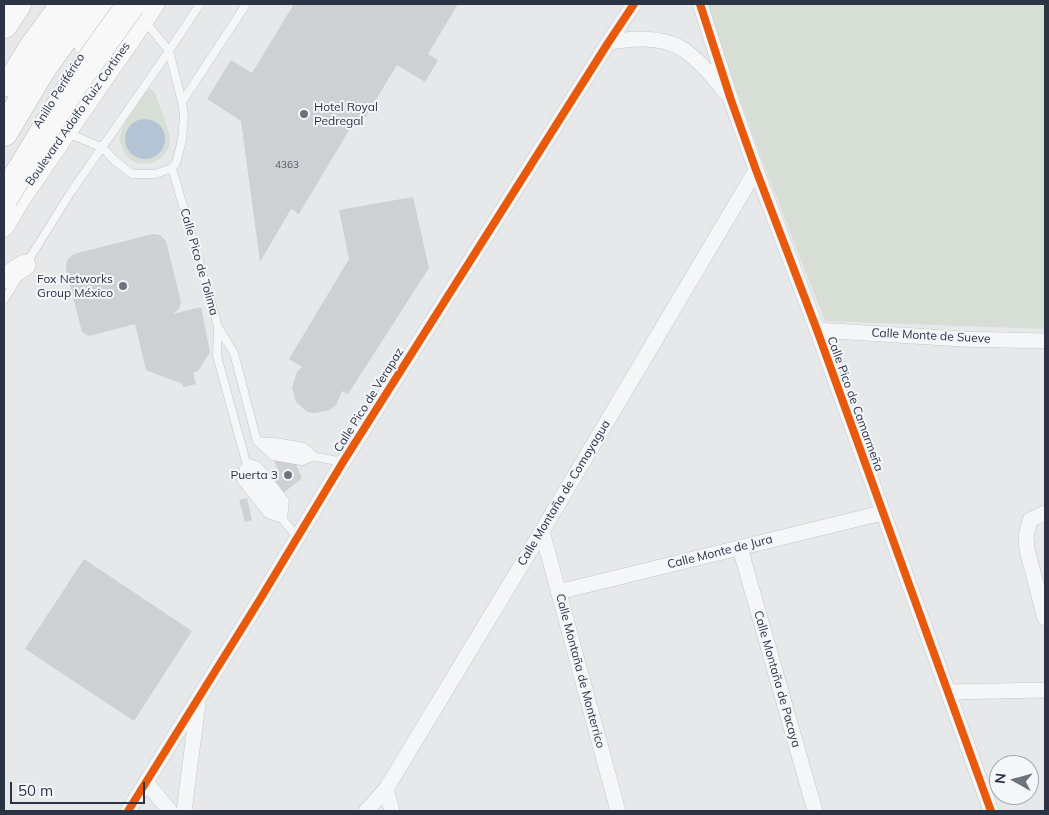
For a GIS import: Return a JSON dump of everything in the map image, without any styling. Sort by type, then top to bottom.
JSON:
[{"type":"highway","points":[[4,24],[17,4]]},
{"type":"highway","points":[[4,66],[47,4]]},
{"type":"highway","points":[[4,96],[32,49],[65,4]]},
{"type":"highway","points":[[4,132],[42,68],[88,4]]},
{"type":"highway","name":"Anillo Periférico","points":[[9,192],[114,4]]},
{"type":"highway","points":[[9,192],[120,4]]},
{"type":"highway","points":[[9,192],[71,88],[143,9]]},
{"type":"main road","name":"Boulevard Adolfo Ruiz Cortines","points":[[4,226],[9,192],[66,132],[143,9]]},
{"type":"main road","points":[[4,278],[25,265]]},
{"type":"street","name":"Calle Pico de Verapaz","points":[[128,811],[343,462],[634,4]]},
{"type":"street","name":"Calle Pico de Camarmeña","points":[[700,4],[730,100],[817,330],[992,811]]},
{"type":"street","name":"Calle Pico de Camarmeña","points":[[608,43],[621,40],[647,39],[681,48],[716,81],[730,100]]},
{"type":"street","name":"Calle Montaña de Comayagua","points":[[366,811],[386,789],[542,531],[756,170]]},
{"type":"street","name":"Calle Monte de Sueve","points":[[817,330],[962,339],[1045,341]]},
{"type":"street","name":"Calle Monte de Jura","points":[[558,592],[882,512]]},
{"type":"street","points":[[1045,513],[1030,520],[1026,536],[1027,550],[1045,618]]},
{"type":"street","name":"Calle Montaña de Monterrico","points":[[542,531],[618,811]]},
{"type":"street","name":"Calle Montaña de Pacaya","points":[[740,548],[815,811]]},
{"type":"street","points":[[948,692],[1045,690]]},
{"type":"street","points":[[184,811],[199,697]]},
{"type":"street","points":[[146,782],[170,811]]},
{"type":"street","points":[[386,789],[392,811]]},
{"type":"lane","points":[[4,300],[71,192],[200,4]]},
{"type":"lane","points":[[182,102],[246,5]]},
{"type":"lane","points":[[66,132],[103,148],[114,160],[132,174],[155,174],[172,168],[176,163],[182,140],[184,116],[182,102],[169,51],[143,9]]},
{"type":"lane","name":"Calle Pico de Tolima","points":[[172,168],[218,326],[217,356],[246,462],[241,480],[268,514],[283,519]]},
{"type":"lane","points":[[218,326],[234,353],[256,441],[272,456],[302,461],[314,456]]},
{"type":"lane","points":[[256,441],[274,449],[343,462]]},
{"type":"lane","points":[[246,462],[258,466],[285,501],[283,519],[297,538]]},
{"type":"shaded area","points":[[705,4],[1045,4],[1045,329],[825,321],[765,168]]},
{"type":"shaded area","points":[[151,89],[155,93],[164,117],[170,141],[162,157],[148,163],[139,163],[132,161],[126,155],[120,137],[131,112],[148,90]]},
{"type":"water","points":[[145,119],[156,122],[162,128],[165,139],[162,150],[156,156],[145,159],[134,156],[128,150],[125,139],[128,128],[134,122]]},
{"type":"building","points":[[294,4],[458,4],[428,54],[438,60],[425,82],[397,65],[363,121],[357,117],[299,214],[291,209],[260,262],[241,121],[207,99],[231,60],[252,73]]},
{"type":"building","points":[[413,197],[429,268],[348,394],[342,391],[336,405],[330,410],[315,413],[307,412],[296,402],[292,387],[297,372],[302,367],[289,359],[349,259],[339,210]]},
{"type":"building","name":"Fox Networks Group México","points":[[153,234],[160,235],[166,241],[181,302],[179,309],[173,314],[201,307],[210,352],[198,371],[193,373],[196,384],[183,387],[182,383],[146,370],[135,324],[89,336],[82,332],[66,270],[67,260],[74,254]]},
{"type":"building","name":"Puerta 3","points":[[289,448],[302,478],[276,499],[264,485],[279,472],[272,456]]},
{"type":"building","points":[[247,498],[252,520],[245,522],[239,500]]},
{"type":"building","points":[[84,559],[192,631],[134,721],[25,649]]},
{"type":"cycle path","points":[[128,811],[343,462],[634,4]]},
{"type":"cycle path","points":[[700,4],[756,170],[817,330],[991,811]]},
{"type":"place","name":"Hotel Royal Pedregal","points":[[304,114]]},
{"type":"place","name":"Fox Networks Group México","points":[[123,286]]},
{"type":"place","name":"Puerta 3","points":[[288,475]]}]
